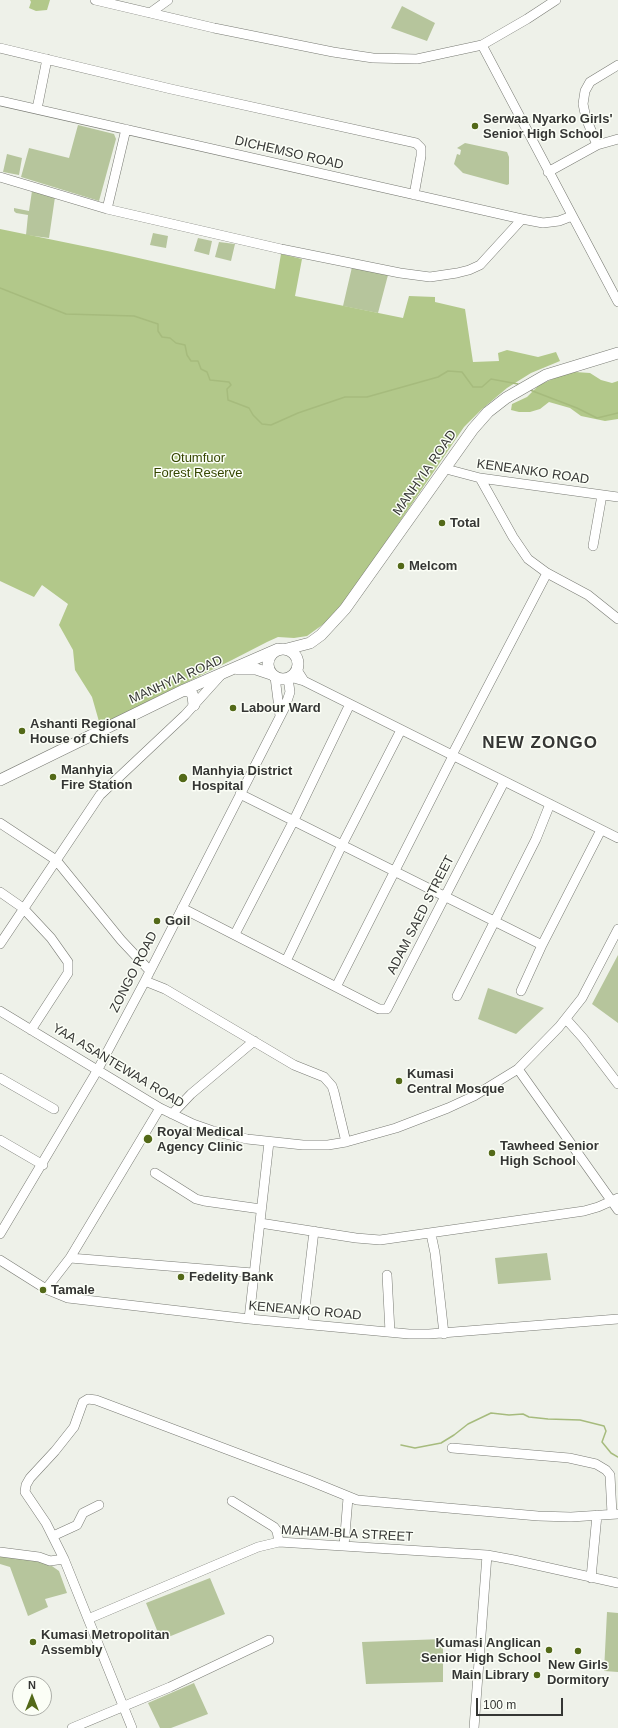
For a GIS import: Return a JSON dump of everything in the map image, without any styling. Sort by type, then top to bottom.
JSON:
[{"type":"main road","name":"MANHYIA ROAD","points":[[0,780],[184,690],[282,649],[310,643],[321,635],[345,609],[473,429],[488,412],[506,398],[546,375],[618,353]]},
{"type":"main road","points":[[226,673],[248,668],[284,679],[293,672],[310,643]]},
{"type":"main road","points":[[273,675],[267,664],[268,659],[270,655],[282,649],[294,654],[293,672]]},
{"type":"main road","points":[[184,690],[190,692],[193,696],[194,705]]},
{"type":"street","points":[[95,0],[214,28],[333,52],[373,58],[417,59],[482,45],[556,0]]},
{"type":"street","points":[[150,13],[168,0]]},
{"type":"street","points":[[482,45],[618,302]]},
{"type":"street","points":[[0,48],[416,144],[421,148],[421,156],[414,195]]},
{"type":"street","points":[[37,109],[47,59]]},
{"type":"street","points":[[597,145],[586,118],[583,104],[585,91],[590,82],[618,65]]},
{"type":"street","name":"DICHEMSO ROAD","points":[[0,101],[522,218],[544,222],[559,221],[572,216]]},
{"type":"street","points":[[107,209],[126,129]]},
{"type":"street","points":[[548,172],[597,145],[618,139]]},
{"type":"street","points":[[0,177],[107,209],[281,249],[400,273],[430,277],[457,273],[480,265],[522,218]]},
{"type":"street","name":"KENEANKO ROAD","points":[[446,469],[480,478],[618,497]]},
{"type":"street","points":[[480,478],[512,537],[528,558],[547,573],[588,595],[618,619]]},
{"type":"street","points":[[593,546],[602,495]]},
{"type":"street","points":[[182,908],[336,987],[396,872],[452,756],[547,573]]},
{"type":"street","points":[[293,672],[304,681],[618,838]]},
{"type":"street","name":"ZONGO ROAD","points":[[0,1234],[43,1165],[97,1071],[145,981],[280,716],[290,692],[293,672]]},
{"type":"street","points":[[0,944],[100,795],[226,673]]},
{"type":"street","points":[[273,675],[280,716]]},
{"type":"street","points":[[235,934],[294,820],[350,704]]},
{"type":"street","points":[[286,961],[342,845],[401,730]]},
{"type":"street","name":"ADAM SAED STREET","points":[[336,987],[379,1009],[387,1009],[504,782]]},
{"type":"street","points":[[240,794],[542,945]]},
{"type":"street","points":[[457,996],[536,839],[550,804]]},
{"type":"street","points":[[0,823],[56,860],[120,940],[150,971]]},
{"type":"street","points":[[521,991],[542,945],[600,830]]},
{"type":"street","points":[[0,892],[23,908],[65,956],[69,968],[65,977],[31,1030]]},
{"type":"street","name":"YAA ASANTEWAA ROAD","points":[[0,1011],[160,1108],[213,1131],[268,1142],[316,1145],[346,1142],[396,1128],[454,1106],[518,1070],[566,1019],[582,998],[618,929]]},
{"type":"street","points":[[145,981],[165,989],[294,1065],[318,1074],[328,1081],[334,1092],[346,1142]]},
{"type":"street","points":[[566,1019],[618,1084]]},
{"type":"street","points":[[172,1114],[191,1094],[254,1041]]},
{"type":"street","points":[[518,1070],[615,1200],[618,1210]]},
{"type":"street","points":[[0,1078],[54,1109]]},
{"type":"street","points":[[46,1289],[70,1258],[160,1108]]},
{"type":"street","points":[[0,1140],[43,1165]]},
{"type":"street","points":[[249,1319],[268,1142]]},
{"type":"street","points":[[154,1173],[200,1200],[261,1209]]},
{"type":"street","points":[[260,1223],[356,1238],[380,1240],[431,1234],[584,1211],[615,1200]]},
{"type":"street","points":[[303,1324],[314,1231]]},
{"type":"street","points":[[431,1234],[435,1253],[444,1334]]},
{"type":"street","points":[[70,1258],[253,1273]]},
{"type":"street","name":"KENEANKO ROAD","points":[[0,1260],[46,1289],[68,1298],[82,1301],[249,1319],[409,1334],[444,1334],[618,1319]]},
{"type":"street","points":[[388,1275],[390,1332]]},
{"type":"street","points":[[132,1728],[64,1559],[53,1536],[29,1499],[25,1489],[30,1478],[55,1451],[74,1427],[83,1402],[88,1399],[96,1400],[308,1480],[348,1498],[357,1500],[538,1516],[597,1516],[615,1514],[610,1475],[606,1470],[596,1464],[570,1458],[452,1448]]},
{"type":"street","points":[[344,1546],[348,1498]]},
{"type":"street","points":[[232,1501],[274,1526],[277,1531],[279,1542]]},
{"type":"street","points":[[53,1536],[77,1525],[83,1513],[99,1505]]},
{"type":"street","points":[[591,1578],[597,1516]]},
{"type":"street","name":"MAHAM-BLA STREET","points":[[88,1619],[258,1547],[279,1542],[487,1555],[618,1583]]},
{"type":"street","points":[[0,1552],[39,1557],[50,1562],[64,1559]]},
{"type":"street","points":[[474,1728],[487,1555]]},
{"type":"street","points":[[72,1728],[170,1687],[269,1640]]},
{"type":"green space","points":[[30,0],[50,0],[47,10],[36,11],[29,8],[31,2]]},
{"type":"green space","points":[[402,6],[435,23],[427,41],[391,28]]},
{"type":"green space","points":[[78,125],[114,134],[116,139],[99,201],[21,177],[29,148],[69,158]]},
{"type":"green space","points":[[465,143],[507,152],[509,157],[509,184],[507,185],[463,173],[454,164],[457,154],[460,155],[461,150],[457,148]]},
{"type":"green space","points":[[7,154],[22,158],[19,175],[3,172]]},
{"type":"green space","points":[[32,191],[55,197],[49,238],[26,235],[28,215],[16,213],[14,211],[14,208],[29,211]]},
{"type":"green space","name":"Otumfuor Forest Reserve","points":[[0,229],[112,252],[275,289],[281,254],[302,259],[295,296],[403,318],[409,296],[435,297],[435,302],[465,309],[473,362],[499,361],[498,353],[507,350],[538,357],[556,352],[560,361],[531,373],[507,388],[464,427],[350,595],[325,623],[307,636],[294,638],[278,637],[100,725],[92,697],[75,670],[73,650],[59,625],[68,604],[42,585],[34,597],[0,581]]},
{"type":"green space","points":[[153,233],[168,236],[166,248],[150,245]]},
{"type":"green space","points":[[198,238],[212,241],[209,255],[194,251]]},
{"type":"green space","points":[[219,242],[235,244],[231,261],[215,257]]},
{"type":"green space","points":[[352,267],[388,275],[378,313],[343,306]]},
{"type":"green space","points":[[575,372],[590,373],[601,380],[612,383],[618,381],[618,419],[605,421],[581,416],[570,408],[549,402],[540,409],[530,412],[511,410],[512,404],[527,397],[539,385],[564,374]]},
{"type":"green space","points":[[618,955],[618,1023],[592,1004]]},
{"type":"green space","points":[[488,988],[544,1008],[516,1034],[478,1019]]},
{"type":"green space","points":[[547,1253],[551,1280],[498,1284],[495,1258]]},
{"type":"green space","points":[[0,1556],[42,1559],[59,1571],[67,1593],[45,1599],[48,1607],[28,1616],[10,1567],[0,1564]]},
{"type":"green space","points":[[210,1578],[225,1614],[161,1640],[146,1603]]},
{"type":"green space","points":[[607,1612],[618,1613],[618,1672],[604,1671]]},
{"type":"green space","points":[[443,1639],[443,1682],[366,1684],[362,1642]]},
{"type":"green space","points":[[194,1683],[208,1714],[171,1728],[160,1728],[148,1703]]},
{"type":"waterway","points":[[0,288],[66,314],[134,316],[158,324],[158,331],[162,337],[170,338],[176,343],[185,345],[187,355],[191,361],[198,361],[201,369],[207,372],[210,380],[229,382],[231,385],[227,389],[228,400],[249,408],[253,415],[262,424],[271,425],[298,413],[345,397],[367,397],[438,377],[448,371],[462,372],[473,387],[482,387],[491,379],[518,384]]},
{"type":"waterway","points":[[530,390],[577,408],[597,418],[618,413]]},
{"type":"waterway","points":[[401,1445],[415,1448],[441,1443],[468,1424],[491,1413],[509,1415],[523,1414],[529,1417],[580,1420],[604,1426],[606,1431],[602,1442],[611,1453],[618,1457]]},
{"type":"place","name":"Serwaa Nyarko Girls' Senior High School","points":[[475,126]]},
{"type":"place","name":"Total","points":[[442,523]]},
{"type":"place","name":"Melcom","points":[[401,566]]},
{"type":"place","name":"Labour Ward","points":[[233,708]]},
{"type":"place","name":"Ashanti Regional House of Chiefs","points":[[22,731]]},
{"type":"place","name":"Manhyia Fire Station","points":[[53,777]]},
{"type":"place","name":"Manhyia District Hospital","points":[[183,778]]},
{"type":"place","name":"Goil","points":[[157,921]]},
{"type":"place","name":"Kumasi Central Mosque","points":[[399,1081]]},
{"type":"place","name":"Royal Medical Agency Clinic","points":[[148,1139]]},
{"type":"place","name":"Tawheed Senior High School","points":[[492,1153]]},
{"type":"place","name":"Fedelity Bank","points":[[181,1277]]},
{"type":"place","name":"Tamale","points":[[43,1290]]},
{"type":"place","name":"Kumasi Metropolitan Assembly","points":[[33,1642]]},
{"type":"place","name":"Kumasi Anglican Senior High School","points":[[549,1650]]},
{"type":"place","name":"New Girls Dormitory","points":[[578,1651]]},
{"type":"place","name":"Main Library","points":[[537,1675]]},
{"type":"district","name":"NEW ZONGO","points":[[540,743]]}]
